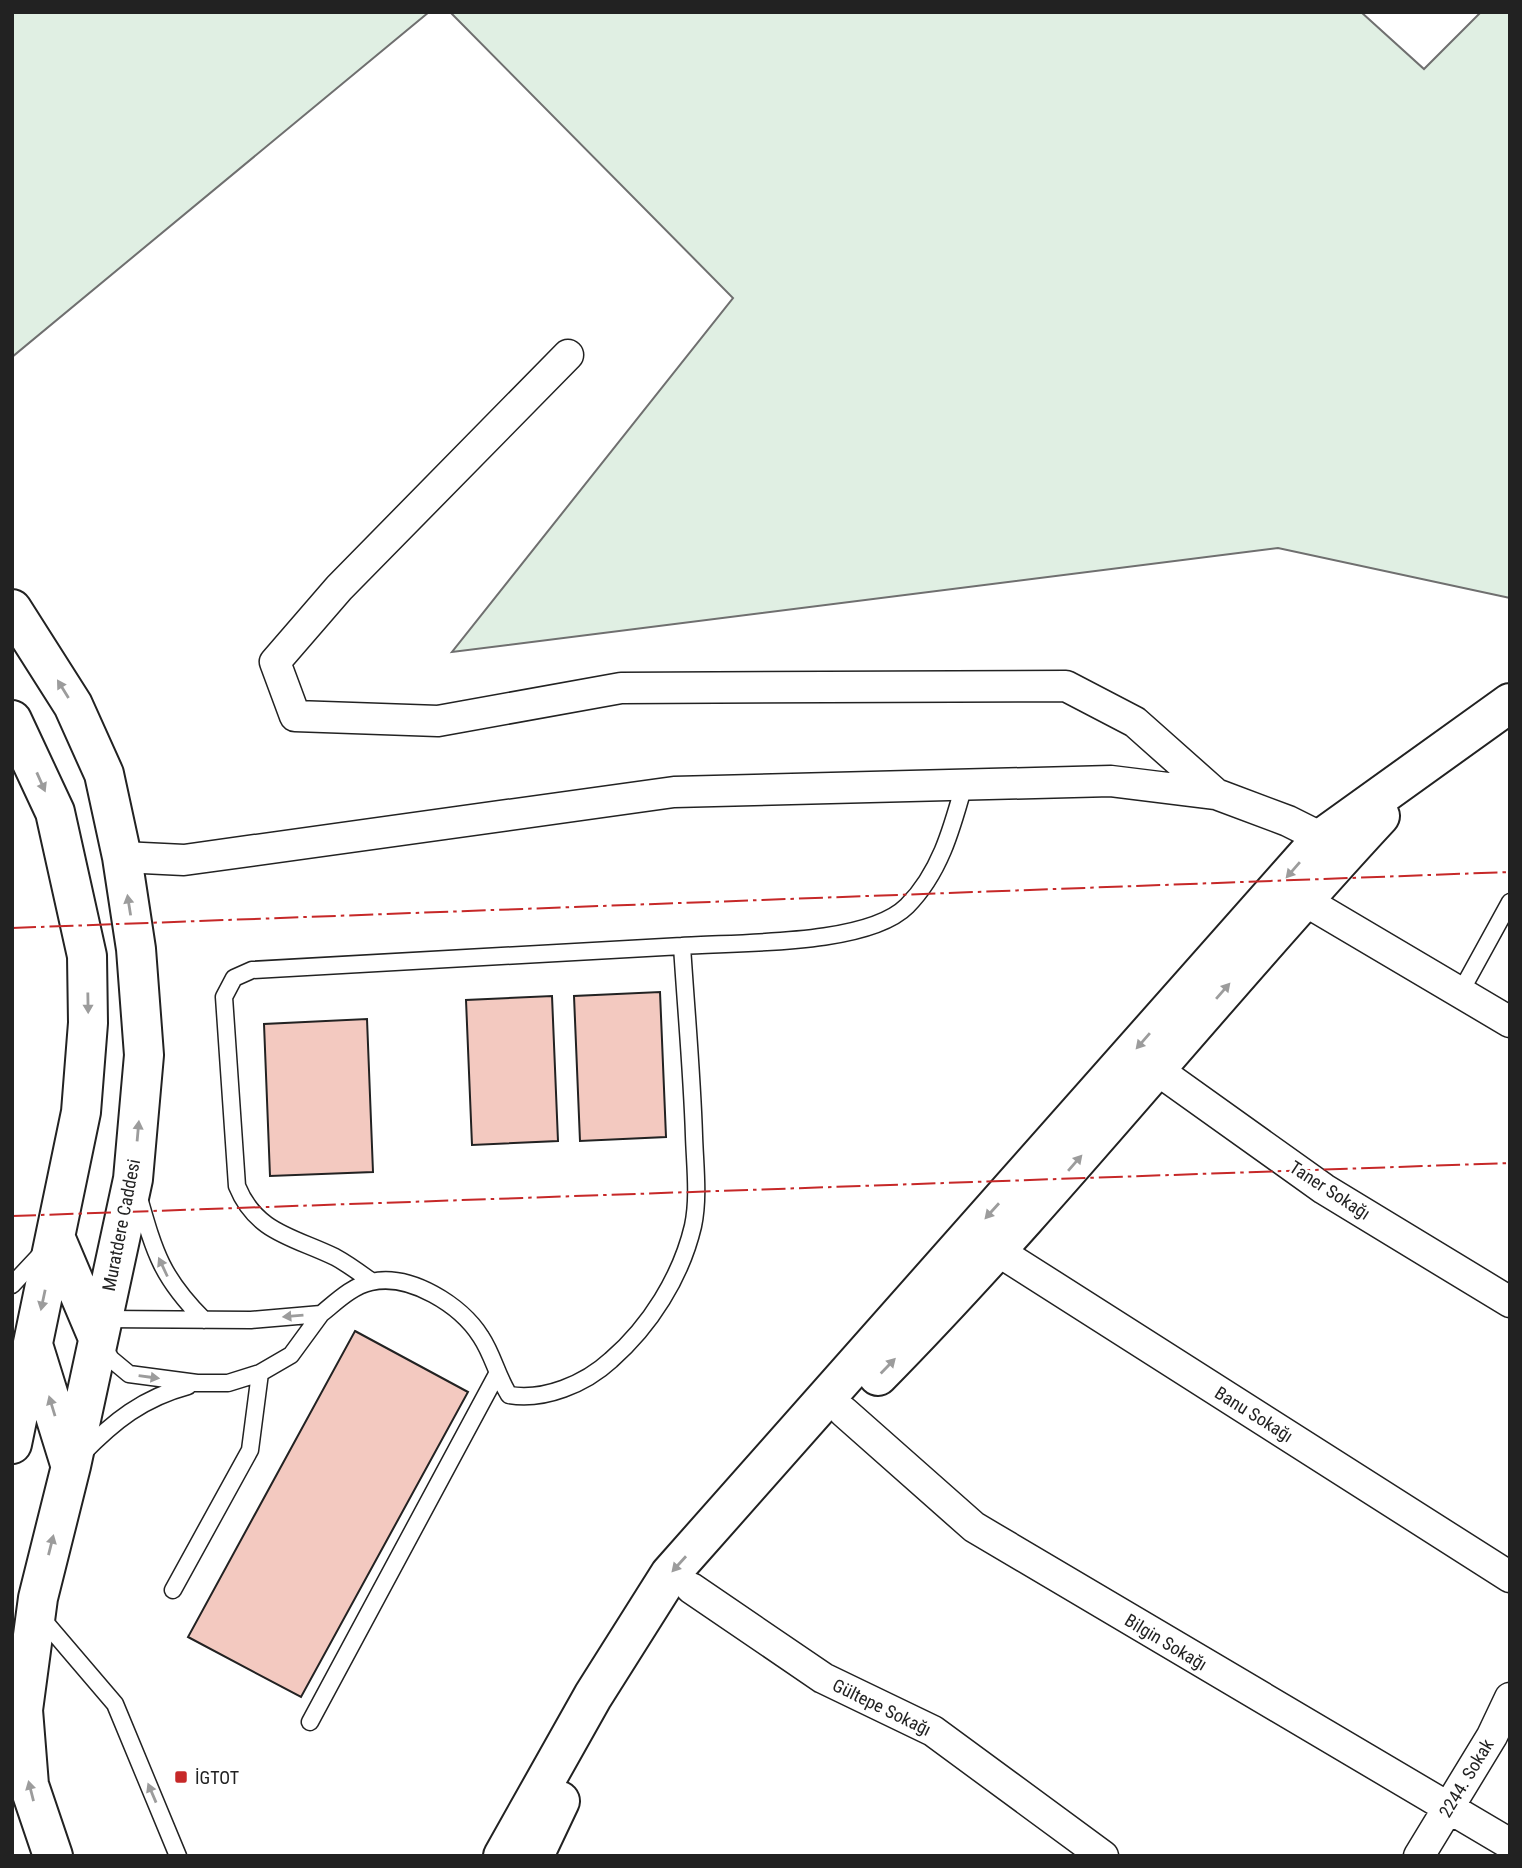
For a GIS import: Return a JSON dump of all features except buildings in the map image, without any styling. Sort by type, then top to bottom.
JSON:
[{"type":"main road","name":"Muratdere Caddesi","points":[[12,609],[73,705],[104,774],[122,857],[136,949],[145,1055],[133,1179],[71,1466],[36,1612],[23,1710],[29,1785],[53,1856]]},
{"type":"main road","points":[[503,1856],[593,1696],[670,1574],[1335,844],[1441,751],[1510,703]]},
{"type":"main road","points":[[12,720],[55,812],[87,956],[88,1023],[81,1112],[56,1239],[21,1358],[12,1444]]},
{"type":"main road","points":[[534,1856],[568,1784],[691,1588],[844,1412],[998,1251],[1156,1069],[1302,900],[1335,844]]},
{"type":"main road","points":[[56,1239],[100,1329]]},
{"type":"main road","points":[[21,1358],[71,1466]]},
{"type":"street","points":[[568,355],[339,589],[275,662],[295,716],[438,721],[621,688],[1066,686],[1135,722],[1216,794]]},
{"type":"street","points":[[122,857],[184,860],[674,792],[1111,780],[1216,794],[1335,844]]},
{"type":"street","points":[[1302,900],[1510,1022]]},
{"type":"street","name":"Taner Sokağı","points":[[1156,1069],[1324,1189],[1510,1302]]},
{"type":"street","name":"Banu Sokağı","points":[[998,1251],[1510,1577]]},
{"type":"street","name":"Bilgin Sokağı","points":[[844,1412],[974,1527],[1447,1810],[1510,1844]]},
{"type":"street","name":"Gültepe Sokağı","points":[[691,1588],[823,1678],[933,1731],[1103,1856]]},
{"type":"street","name":"2244. Sokak","points":[[1419,1856],[1492,1736],[1510,1698]]},
{"type":"lane","points":[[372,1282],[337,1258],[269,1228],[244,1203],[237,1186],[224,997],[234,978],[252,970],[821,938],[866,928],[906,907],[936,867],[951,831],[964,785]]},
{"type":"lane","points":[[1460,993],[1510,902]]},
{"type":"lane","points":[[321,1314],[100,1329],[111,1359],[129,1374],[197,1384],[228,1383],[260,1373],[291,1355],[321,1314],[348,1292],[372,1282],[401,1284],[435,1293],[458,1309],[482,1338],[496,1376],[509,1395],[528,1398],[563,1388],[600,1370],[633,1341],[657,1308],[678,1268],[693,1226],[696,1184],[682,946]]},
{"type":"lane","points":[[133,1179],[161,1265],[174,1290],[204,1320]]},
{"type":"lane","points":[[12,1285],[56,1239]]},
{"type":"lane","points":[[173,1590],[250,1450],[260,1373]]},
{"type":"lane","points":[[310,1722],[496,1376]]},
{"type":"lane","points":[[71,1466],[110,1426],[133,1408],[162,1393],[197,1384]]},
{"type":"lane","points":[[36,1612],[115,1704],[178,1856]]},
{"type":"green space","points":[[12,12],[429,12],[12,357]]},
{"type":"green space","points":[[450,12],[1361,12],[1424,69],[1481,12],[1510,12],[1510,598],[1278,548],[452,652],[733,298]]},
{"type":"power","points":[[12,928],[1510,872]]},
{"type":"power","points":[[12,1216],[1510,1163]]},
{"type":"place","name":"İGTOT","points":[[181,1777]]}]
